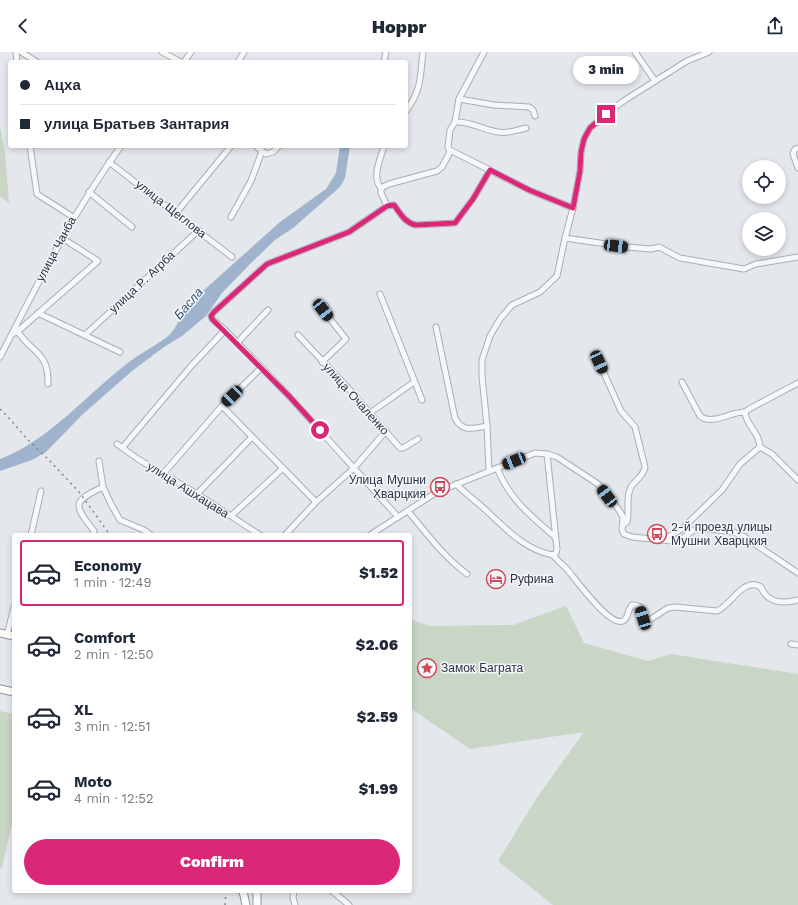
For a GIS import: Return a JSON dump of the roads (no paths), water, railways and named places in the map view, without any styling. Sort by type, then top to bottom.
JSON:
[{"type":"highway","points":[[0,689],[12,692]]},
{"type":"highway","points":[[243,893],[246,905]]},
{"type":"highway","points":[[256,893],[257,905]]},
{"type":"street","points":[[21,52],[34,60]]},
{"type":"street","points":[[162,52],[177,60]]},
{"type":"street","points":[[408,108],[419,89],[423,52]]},
{"type":"street","points":[[381,188],[389,184],[438,171],[445,162],[450,152],[448,147],[450,130],[455,122],[459,99],[484,52]]},
{"type":"street","points":[[635,52],[655,81]]},
{"type":"street","points":[[489,471],[482,360],[490,336],[500,319],[512,305],[540,292],[557,276],[573,208],[584,139],[590,128],[606,114],[687,61],[709,52]]},
{"type":"street","points":[[459,99],[494,105],[529,107],[533,110],[535,116]]},
{"type":"street","points":[[455,122],[462,122],[499,133],[526,128]]},
{"type":"street","points":[[30,148],[37,194],[73,217]]},
{"type":"street","name":"улица Чанба","points":[[0,357],[2,345],[15,331],[73,217],[120,148]]},
{"type":"street","points":[[176,213],[228,148]]},
{"type":"street","points":[[258,148],[266,154],[273,152],[277,148]]},
{"type":"street","points":[[383,148],[377,171],[378,184],[381,188],[381,192],[387,206]]},
{"type":"street","points":[[798,148],[795,149],[793,154],[798,168]]},
{"type":"street","points":[[450,150],[529,190],[573,208]]},
{"type":"street","points":[[231,217],[251,181],[262,151]]},
{"type":"street","name":"улица Щеглова","points":[[109,162],[232,257]]},
{"type":"street","points":[[398,518],[354,468],[261,368],[212,319],[211,316],[267,264],[349,232],[387,206],[394,205],[404,219],[410,224],[455,223],[473,199],[490,170]]},
{"type":"street","points":[[89,192],[132,227]]},
{"type":"street","name":"улица Р. Агрба","points":[[85,335],[199,230]]},
{"type":"street","points":[[48,384],[44,359],[15,331],[98,261],[62,238]]},
{"type":"street","points":[[565,238],[627,247],[651,249],[658,247],[680,258],[744,269],[756,264],[798,258]]},
{"type":"street","points":[[380,294],[422,400]]},
{"type":"street","points":[[322,362],[346,339],[323,310],[326,306]]},
{"type":"street","points":[[237,343],[268,310]]},
{"type":"street","points":[[38,313],[120,352]]},
{"type":"street","points":[[436,327],[455,418],[458,424],[467,428],[487,426]]},
{"type":"street","points":[[123,447],[224,330]]},
{"type":"street","name":"улица Очаленко","points":[[298,335],[400,448],[403,448],[418,439]]},
{"type":"street","points":[[599,362],[621,411],[635,427],[645,466],[644,471],[630,488],[628,496],[628,517],[627,522],[623,525]]},
{"type":"street","points":[[163,474],[222,406],[261,368]]},
{"type":"street","points":[[370,413],[414,382]]},
{"type":"street","points":[[682,382],[700,416],[709,420],[745,412],[798,383]]},
{"type":"street","points":[[222,406],[316,502]]},
{"type":"street","points":[[660,539],[672,536],[683,528],[722,490],[740,464],[760,446],[760,439],[746,418],[745,412]]},
{"type":"street","points":[[287,533],[316,502],[354,468],[386,431]]},
{"type":"street","points":[[197,494],[252,437]]},
{"type":"street","name":"улица Ашхацава","points":[[117,444],[138,459],[197,494],[257,533]]},
{"type":"street","points":[[760,446],[772,454],[798,480]]},
{"type":"street","points":[[373,533],[437,492],[535,453],[548,454],[557,457],[598,484],[623,517],[622,530],[624,534],[632,537],[672,541],[683,538],[694,530],[701,528],[733,532],[743,536],[798,573]]},
{"type":"street","points":[[548,454],[557,549],[553,555]]},
{"type":"street","points":[[99,462],[103,487],[110,504],[120,520],[148,533]]},
{"type":"street","points":[[231,516],[283,468]]},
{"type":"street","points":[[497,468],[503,484],[514,498],[555,537]]},
{"type":"street","points":[[456,484],[513,536],[542,553],[553,555],[598,608],[607,615],[619,621],[625,619],[632,605],[640,607],[645,620],[648,620],[668,608],[675,607],[717,611],[721,610],[741,590],[748,585],[754,584],[761,587],[764,594],[771,599],[781,602],[798,600]]},
{"type":"street","points":[[94,533],[79,510],[78,505],[80,500],[103,487]]},
{"type":"street","points":[[31,533],[41,491]]},
{"type":"street","points":[[408,511],[456,565],[468,574]]},
{"type":"street","points":[[7,635],[12,615]]},
{"type":"street","points":[[791,644],[798,645]]},
{"type":"street","points":[[294,893],[295,905]]},
{"type":"street","points":[[334,893],[348,905]]},
{"type":"water","points":[[340,148],[350,148],[345,178],[340,187],[293,228],[275,240],[250,264],[222,293],[206,316],[182,336],[164,347],[132,371],[83,414],[46,452],[32,460],[0,471],[0,459],[18,451],[52,428],[129,362],[167,337],[175,327],[184,308],[280,222],[326,189],[336,173]]},
{"type":"railway","points":[[0,409],[80,493],[109,533]]},
{"type":"railway","points":[[225,905],[226,893]]},
{"type":"place","name":"Улица Мушни Хварцкия","points":[[440,487]]},
{"type":"place","name":"2-й проезд улицы Мушни Хварцкия","points":[[657,534]]},
{"type":"place","name":"Руфина","points":[[496,579]]},
{"type":"place","name":"Замок Баграта","points":[[427,668]]},
{"type":"water label","name":"Басла","points":[[188,303]]}]
